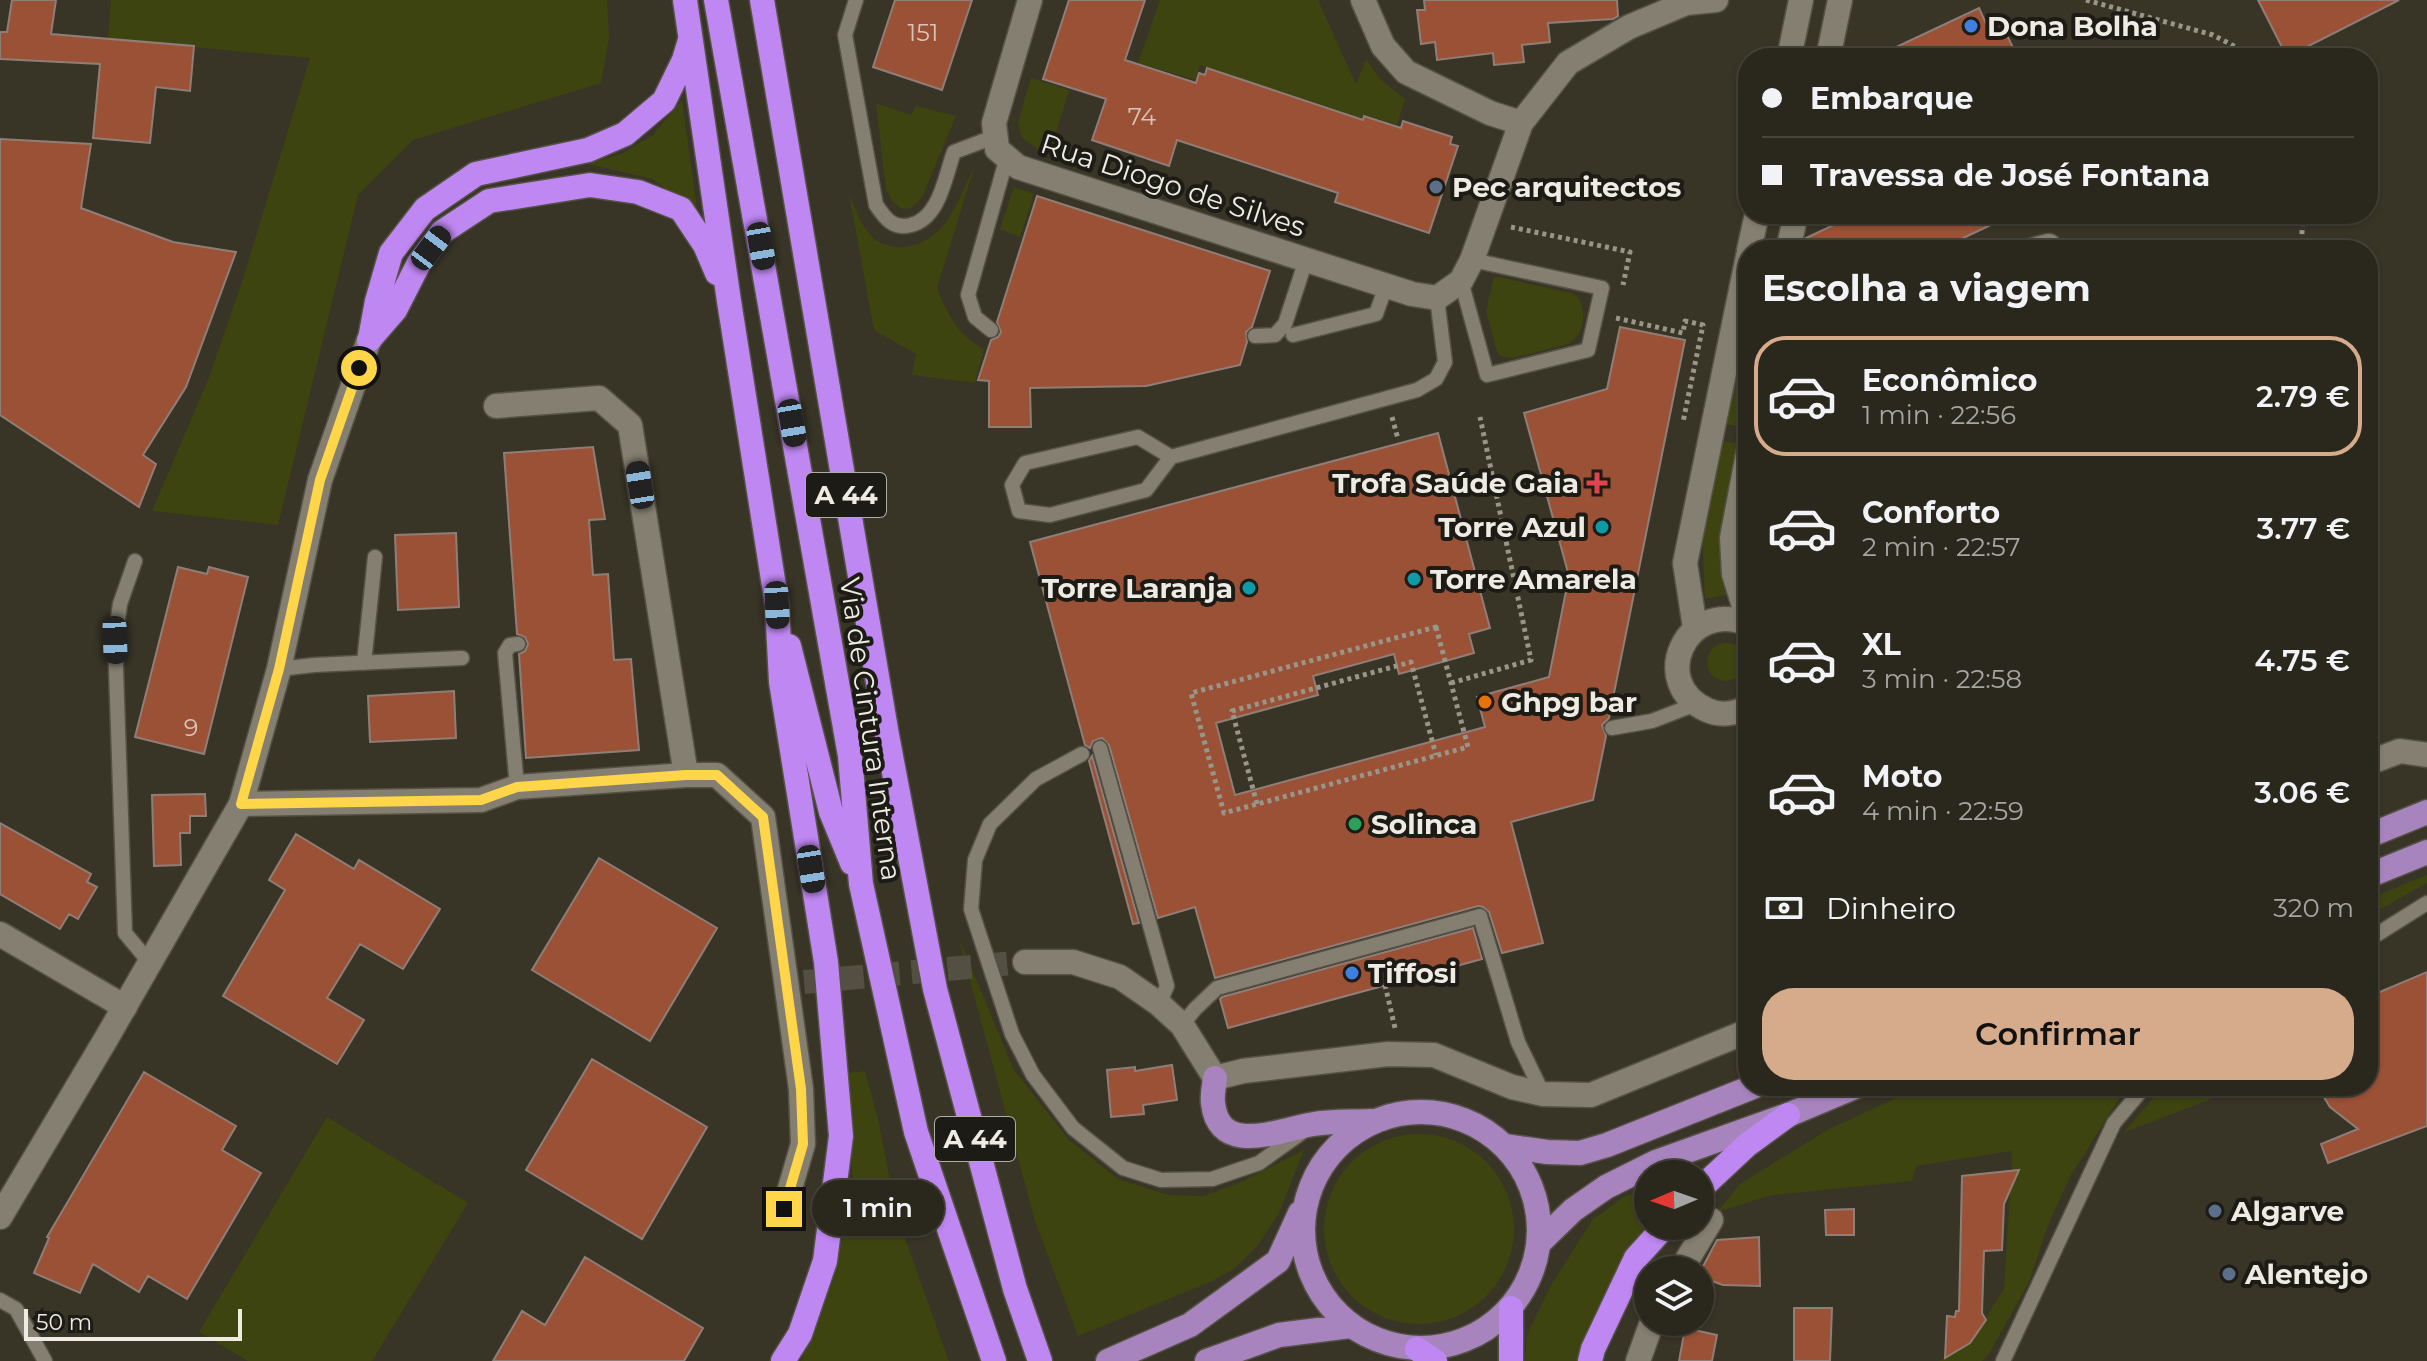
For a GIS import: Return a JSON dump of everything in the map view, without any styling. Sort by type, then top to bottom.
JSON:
[{"type":"highway","points":[[685,0],[777,605],[781,682],[826,962],[841,1136],[825,1261],[800,1334],[783,1361]]},
{"type":"highway","name":"Via de Cintura Interna","points":[[716,0],[850,756],[861,884],[916,1132],[994,1361]]},
{"type":"highway","name":"Via de Cintura Interna","points":[[762,0],[887,735],[935,989],[1015,1289],[1040,1361]]},
{"type":"highway","points":[[369,340],[391,253],[425,209],[476,174],[588,150],[625,134],[664,101],[684,60],[691,37]]},
{"type":"highway","points":[[369,340],[395,310],[419,263],[442,232],[489,201],[590,185],[638,192],[681,209],[705,245],[729,301]]},
{"type":"highway","points":[[777,605],[831,812],[861,884]]},
{"type":"highway","points":[[1714,1176],[1747,1145],[1788,1115]]},
{"type":"highway","points":[[1590,1361],[1636,1258],[1652,1240]]},
{"type":"highway","points":[[1511,1308],[1511,1361]]},
{"type":"main road","points":[[2378,832],[2427,812]]},
{"type":"main road","points":[[2378,872],[2427,852]]},
{"type":"main road","points":[[1215,1078],[1213,1104],[1221,1126],[1236,1135],[1260,1137],[1315,1123],[1373,1121],[1407,1112],[1443,1113],[1476,1125],[1505,1146],[1525,1174],[1537,1208],[1539,1243],[1530,1278],[1511,1308],[1474,1336],[1426,1355],[1382,1342],[1350,1326],[1326,1301],[1309,1269],[1303,1235],[1306,1200]]},
{"type":"main road","points":[[1505,1146],[1580,1153],[1738,1093]]},
{"type":"main road","points":[[1539,1243],[1573,1210],[1606,1187],[1656,1162],[1833,1096]]},
{"type":"main road","points":[[1108,1361],[1190,1325],[1278,1261],[1321,1167],[1344,1140],[1373,1121]]},
{"type":"main road","points":[[1207,1361],[1279,1335],[1350,1326]]},
{"type":"street","points":[[1002,147],[994,123],[1030,0]]},
{"type":"street","points":[[1363,0],[1383,46],[1406,72],[1490,113],[1521,123]]},
{"type":"street","points":[[1437,298],[1466,271],[1521,123],[1568,63],[1629,27],[1686,3],[1716,0]]},
{"type":"street","points":[[1791,48],[1801,0]]},
{"type":"street","points":[[1830,48],[1840,0]]},
{"type":"street","name":"Rua Diogo de Silves","points":[[1002,147],[1018,167],[1386,286],[1437,298]]},
{"type":"street","points":[[1695,628],[1685,563],[1738,307]]},
{"type":"street","points":[[0,1217],[241,804],[279,669],[320,480],[369,340]]},
{"type":"street","points":[[496,406],[599,398],[630,425],[686,775]]},
{"type":"street","points":[[1738,521],[1732,538],[1738,588]]},
{"type":"street","points":[[1738,620],[1721,618],[1695,628],[1679,652],[1677,666],[1685,693],[1696,704],[1725,714],[1738,710]]},
{"type":"street","points":[[2378,759],[2400,751],[2427,755]]},
{"type":"street","points":[[241,804],[481,800],[517,787],[717,775],[763,817],[795,983],[803,1144],[784,1209]]},
{"type":"street","points":[[0,934],[125,1007]]},
{"type":"street","points":[[1025,962],[1073,962],[1120,977],[1159,1004],[1182,1025],[1215,1078],[1243,1071],[1388,1054],[1434,1055],[1512,1087],[1543,1094],[1591,1095],[1738,1035]]},
{"type":"street","points":[[1638,1361],[1647,1336]]},
{"type":"lane","points":[[856,0],[845,35],[876,205],[888,222],[903,227],[920,223],[933,210],[954,152],[1002,147],[968,295],[975,317],[991,330]]},
{"type":"lane","points":[[1255,336],[1275,335],[1285,324],[1306,260]]},
{"type":"lane","points":[[1466,271],[1602,288],[1588,350],[1487,375],[1466,271]]},
{"type":"lane","points":[[1293,335],[1376,314],[1386,286]]},
{"type":"lane","points":[[1171,457],[1138,437],[1025,463],[1012,485],[1019,511],[1050,515],[1146,490],[1171,457],[1417,390],[1436,379],[1445,362],[1437,298]]},
{"type":"lane","points":[[364,663],[375,557]]},
{"type":"lane","points":[[135,561],[120,604],[115,640],[124,918],[125,933],[150,963]]},
{"type":"lane","points":[[517,787],[505,653],[510,645],[518,644]]},
{"type":"lane","points":[[279,669],[462,658]]},
{"type":"lane","points":[[1612,728],[1652,721],[1696,704]]},
{"type":"lane","points":[[1100,748],[1167,986],[1159,1004]]},
{"type":"lane","points":[[1082,754],[1036,779],[990,824],[975,860],[971,909],[1012,1034],[1033,1075],[1073,1128],[1123,1168],[1161,1180],[1212,1179],[1259,1163],[1315,1123]]},
{"type":"lane","points":[[2378,934],[2427,903]]},
{"type":"lane","points":[[1182,1025],[1217,988],[1480,916],[1518,1042],[1543,1094]]},
{"type":"lane","points":[[2003,1361],[2114,1123],[2137,1096]]},
{"type":"lane","points":[[0,1300],[16,1309],[45,1361]]},
{"type":"path","points":[[2086,0],[2213,35],[2238,48]]},
{"type":"path","points":[[1511,227],[1630,252],[1622,292]]},
{"type":"path","points":[[1619,305],[1616,319],[1683,333],[1685,321],[1703,325],[1683,422]]},
{"type":"path","points":[[1451,683],[1531,660],[1480,417]]},
{"type":"path","points":[[1436,627],[1451,683],[1468,747],[1224,813],[1191,693],[1436,627]]},
{"type":"path","points":[[1257,804],[1232,711],[1411,662],[1436,756]]},
{"type":"path","points":[[1385,985],[1396,1031]]},
{"type":"green space","points":[[111,0],[607,0],[609,38],[601,83],[413,140],[358,195],[278,525],[152,511],[208,380],[241,285],[310,58],[108,39]]},
{"type":"green space","points":[[1160,0],[1318,0],[1356,84],[1366,59],[1381,80],[1405,99],[1397,125],[1363,114],[1361,121],[1200,65],[1196,80],[1138,63]]},
{"type":"green space","points":[[1031,78],[1069,90],[1050,153],[1022,138],[1018,122]]},
{"type":"green space","points":[[682,100],[697,209],[652,179],[589,164],[623,153],[653,135]]},
{"type":"green space","points":[[876,103],[911,115],[916,106],[956,116],[923,195],[908,209],[898,206],[886,189]]},
{"type":"green space","points":[[975,165],[937,288],[960,330],[984,349],[975,383],[912,375],[916,354],[874,330],[849,194],[873,238],[888,246],[907,247],[925,241],[946,222]]},
{"type":"green space","points":[[1014,187],[1034,194],[1020,237],[1000,229]]},
{"type":"green space","points":[[1494,276],[1575,294],[1583,313],[1579,334],[1569,344],[1513,358],[1500,356],[1486,311]]},
{"type":"green space","points":[[1738,359],[1738,427],[1726,424]]},
{"type":"green space","points":[[1720,441],[1738,444],[1738,458],[1721,538],[1720,565],[1727,595],[1705,599],[1702,532]]},
{"type":"green space","points":[[1719,644],[1738,647],[1738,677],[1719,680],[1708,669],[1708,655]]},
{"type":"green space","points":[[2427,875],[2427,883],[2378,910],[2378,895]]},
{"type":"green space","points":[[958,936],[1014,1070],[1069,1140],[1118,1179],[1168,1195],[1204,1196],[1241,1182],[1304,1150],[1279,1213],[1258,1245],[1234,1269],[1210,1282],[1078,1336],[1035,1221]]},
{"type":"green space","points":[[865,1071],[897,1216],[949,1361],[801,1361],[832,1283],[853,1194],[849,1073]]},
{"type":"green space","points":[[1900,1096],[2121,1096],[2071,1175],[2048,1225],[2029,1282],[1989,1354],[1982,1361],[1939,1361],[1970,1343],[2004,1289],[2013,1184],[2011,1151],[1916,1166],[1912,1181],[1772,1195],[1717,1212],[1740,1184],[1827,1130]]},
{"type":"green space","points":[[2155,1096],[2219,1096],[2123,1133]]},
{"type":"green space","points":[[327,1117],[468,1203],[372,1361],[248,1361],[199,1332]]},
{"type":"green space","points":[[1419,1134],[1455,1141],[1486,1162],[1507,1193],[1514,1229],[1507,1265],[1486,1296],[1455,1317],[1419,1324],[1383,1317],[1352,1296],[1331,1265],[1324,1229],[1331,1193],[1352,1162],[1383,1141]]},
{"type":"green space","points":[[1634,1193],[1634,1240],[1637,1240],[1606,1290],[1577,1361],[1525,1361],[1527,1335],[1550,1287],[1593,1219]]},
{"type":"building","points":[[12,0],[56,0],[51,34],[194,46],[190,91],[156,87],[150,143],[93,138],[100,64],[0,59],[0,32],[7,32]]},
{"type":"building","points":[[895,0],[972,0],[942,90],[873,67]]},
{"type":"building","points":[[1069,0],[1145,0],[1125,60],[1196,83],[1199,73],[1205,75],[1207,68],[1363,120],[1364,116],[1401,128],[1403,121],[1452,137],[1450,144],[1458,146],[1429,233],[1335,202],[1338,193],[1177,140],[1169,166],[1092,140],[1106,99],[1043,79]]},
{"type":"building","points":[[1424,0],[1617,0],[1618,16],[1613,19],[1548,23],[1550,42],[1522,45],[1524,62],[1494,65],[1493,53],[1437,60],[1435,42],[1421,44],[1417,10],[1425,10]]},
{"type":"building","points":[[2258,0],[2399,0],[2305,48],[2282,48]]},
{"type":"building","points":[[1979,8],[1992,37],[2005,31],[2013,48],[1894,48]]},
{"type":"building","points":[[0,139],[91,144],[81,208],[173,242],[236,252],[186,387],[143,455],[156,464],[139,507],[0,415]]},
{"type":"building","points":[[1037,196],[1270,271],[1252,327],[1246,332],[1247,342],[1240,365],[1146,386],[1030,388],[1031,427],[989,427],[989,381],[978,380],[991,340],[1001,332],[997,322]]},
{"type":"building","points":[[1836,224],[1993,224],[1959,240],[1806,238]]},
{"type":"building","points":[[1620,327],[1685,340],[1609,718],[1602,725],[1606,736],[1593,800],[1511,822],[1543,943],[1502,953],[1489,912],[1478,906],[1215,978],[1195,907],[1158,918],[1109,745],[1102,738],[1093,741],[1090,748],[1085,745],[1030,542],[1438,433],[1490,628],[1469,634],[1474,653],[1399,674],[1394,654],[1313,676],[1318,695],[1216,723],[1235,795],[1485,727],[1477,697],[1549,677],[1569,576],[1524,413],[1607,389]]},
{"type":"building","points":[[593,447],[605,519],[589,520],[593,575],[608,574],[614,660],[631,659],[639,750],[526,758],[519,654],[525,651],[528,644],[525,637],[517,634],[504,453]]},
{"type":"building","points":[[456,533],[459,607],[398,610],[395,535]]},
{"type":"building","points":[[178,567],[207,574],[209,567],[248,577],[204,754],[135,737]]},
{"type":"building","points":[[454,691],[456,738],[370,742],[368,696]]},
{"type":"building","points":[[1092,756],[1139,923],[1133,924],[1089,761]]},
{"type":"building","points":[[205,794],[206,816],[190,816],[190,833],[180,833],[181,865],[154,866],[152,795]]},
{"type":"building","points":[[0,823],[91,874],[87,882],[97,887],[78,919],[69,914],[60,929],[0,894]]},
{"type":"building","points":[[296,834],[354,869],[359,860],[440,909],[403,969],[360,944],[327,998],[364,1020],[337,1064],[223,996],[285,890],[269,880]]},
{"type":"building","points":[[599,858],[717,928],[650,1041],[532,970]]},
{"type":"building","points":[[1473,928],[1482,959],[1228,1028],[1222,997]]},
{"type":"building","points":[[2427,972],[2427,1126],[2328,1163],[2321,1144],[2358,1129],[2330,1107],[2323,1096],[2378,1096],[2378,993]]},
{"type":"building","points":[[592,1059],[707,1127],[642,1239],[526,1170]]},
{"type":"building","points":[[1172,1065],[1177,1100],[1143,1105],[1144,1114],[1111,1117],[1107,1070],[1135,1067],[1135,1071]]},
{"type":"building","points":[[144,1072],[236,1126],[222,1150],[261,1173],[187,1299],[148,1276],[139,1292],[93,1264],[80,1293],[34,1273],[47,1237]]},
{"type":"building","points":[[2019,1170],[2004,1204],[2002,1250],[1984,1251],[1982,1313],[1986,1320],[1970,1343],[1945,1358],[1947,1316],[1955,1317],[1956,1311],[1959,1311],[1962,1176]]},
{"type":"building","points":[[1854,1209],[1854,1235],[1826,1235],[1825,1210]]},
{"type":"building","points":[[1759,1237],[1760,1286],[1714,1282],[1714,1256],[1708,1256],[1717,1240]]},
{"type":"building","points":[[585,1257],[703,1328],[684,1361],[493,1361],[522,1311],[545,1325]]},
{"type":"building","points":[[1794,1308],[1832,1308],[1830,1361],[1794,1361]]},
{"type":"building","points":[[1717,1335],[1712,1361],[1679,1361],[1684,1336]]},
{"type":"tunnel","points":[[804,982],[1025,962]]},
{"type":"place","name":"Dona Bolha","points":[[1971,26]]},
{"type":"place","name":"Pec arquitectos","points":[[1436,187]]},
{"type":"place","name":"Trofa Saúde Gaia","points":[[1597,483]]},
{"type":"place","name":"Torre Azul","points":[[1602,527]]},
{"type":"place","name":"Torre Amarela","points":[[1414,579]]},
{"type":"place","name":"Torre Laranja","points":[[1249,588]]},
{"type":"place","name":"Ghpg bar","points":[[1485,702]]},
{"type":"place","name":"Solinca","points":[[1355,824]]},
{"type":"place","name":"Tiffosi","points":[[1352,973]]},
{"type":"place","name":"Algarve","points":[[2215,1211]]},
{"type":"place","name":"Alentejo","points":[[2229,1274]]},
{"type":"route","points":[[359,368],[320,480],[279,669],[241,804],[481,800],[517,787],[717,775],[763,817],[801,1089],[803,1144],[784,1209]]}]
